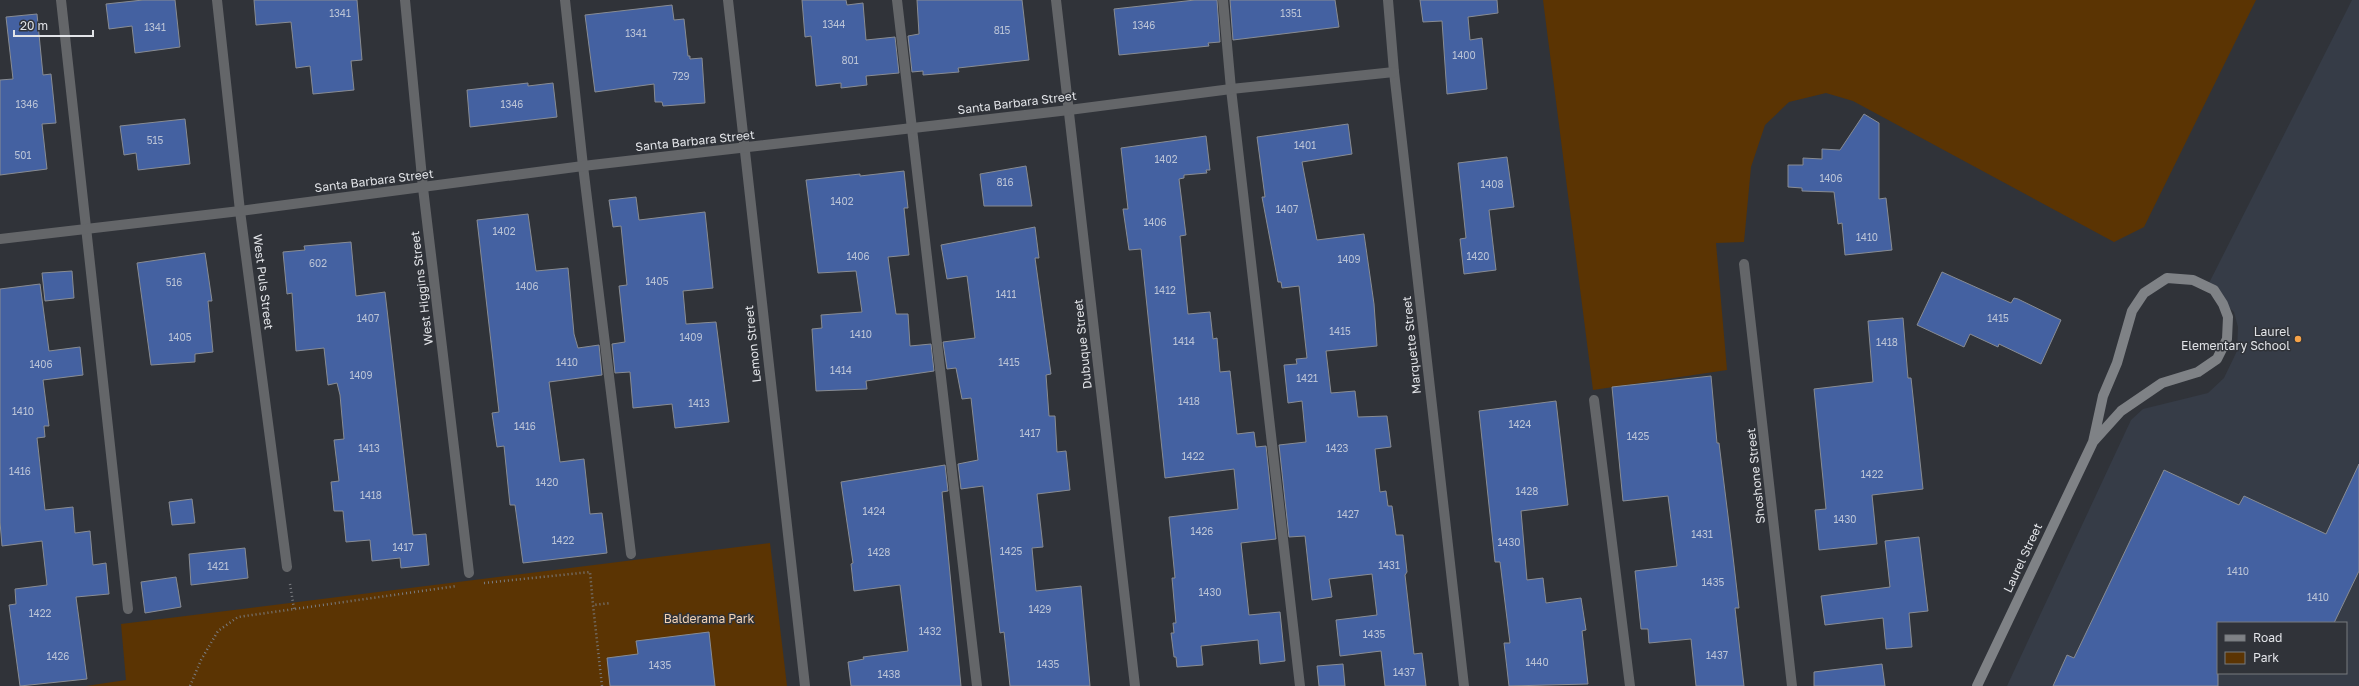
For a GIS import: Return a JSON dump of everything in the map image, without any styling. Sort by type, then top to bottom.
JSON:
[{"type":"street","points":[[61,0],[128,609]]},
{"type":"street","name":"West Puls Street","points":[[217,0],[240,212],[287,567]]},
{"type":"street","name":"West Higgins Street","points":[[405,0],[423,188],[469,573]]},
{"type":"street","points":[[565,0],[583,166],[631,554]]},
{"type":"street","name":"Lemon Street","points":[[728,0],[805,686]]},
{"type":"street","points":[[897,0],[977,686]]},
{"type":"street","name":"Dubuque Street","points":[[1056,0],[1135,686]]},
{"type":"street","points":[[1223,0],[1231,89],[1300,686]]},
{"type":"street","name":"Marquette Street","points":[[1388,0],[1394,72],[1464,686]]},
{"type":"street","name":"Santa Barbara Street","points":[[0,239],[86,228],[240,212],[583,166],[912,129],[1231,89],[1394,72]]},
{"type":"street","name":"Shoshone Street","points":[[1744,264],[1792,686]]},
{"type":"street","points":[[2167,278],[2193,280],[2214,290],[2223,304],[2228,317],[2227,339],[2217,359],[2198,372],[2162,383],[2121,411],[2093,442],[2103,396],[2117,363],[2132,311],[2144,293],[2167,278]]},
{"type":"street","points":[[1594,400],[1630,686]]},
{"type":"street","name":"Laurel Street","points":[[1977,686],[2093,442]]},
{"type":"path","points":[[287,567],[294,609]]},
{"type":"path","points":[[476,583],[590,572],[602,686]]},
{"type":"path","points":[[190,686],[201,660],[218,631],[238,617],[461,585]]},
{"type":"path","points":[[593,604],[611,604]]},
{"type":"shaded area","name":"Laurel Elementary School","points":[[2352,0],[2359,0],[2359,686],[2007,686],[2131,420],[2143,409],[2208,393],[2224,378],[2237,351],[2238,327],[2234,312],[2207,287]]},
{"type":"green space","points":[[1543,0],[2256,0],[2144,227],[2114,242],[1853,101],[1826,93],[1789,102],[1765,125],[1751,167],[1744,242],[1716,243],[1727,370],[1593,390]]},
{"type":"green space","name":"Balderama Park","points":[[770,543],[787,686],[86,686],[126,680],[121,624]]},
{"type":"building","points":[[143,0],[175,0],[180,47],[135,53],[132,26],[109,29],[106,4]]},
{"type":"building","points":[[254,0],[357,0],[362,60],[351,61],[354,90],[313,94],[310,66],[296,68],[291,22],[256,25]]},
{"type":"building","points":[[802,0],[846,0],[847,5],[863,3],[866,40],[895,37],[899,73],[866,76],[867,85],[841,88],[841,83],[816,86],[811,36],[805,37]]},
{"type":"building","points":[[917,0],[1022,0],[1029,60],[958,68],[959,72],[923,75],[923,71],[912,72],[908,36],[919,34]]},
{"type":"building","points":[[1195,0],[1217,0],[1220,42],[1208,43],[1209,46],[1119,55],[1114,9]]},
{"type":"building","points":[[1230,0],[1335,0],[1339,27],[1233,40]]},
{"type":"building","points":[[1420,0],[1497,0],[1498,13],[1468,17],[1470,40],[1482,38],[1487,89],[1447,94],[1442,21],[1423,22]]},
{"type":"building","points":[[672,5],[674,20],[684,19],[688,56],[690,56],[690,59],[702,58],[705,103],[663,106],[662,102],[655,102],[654,84],[595,92],[585,15]]},
{"type":"building","points":[[37,14],[43,75],[51,74],[56,123],[42,124],[47,169],[0,175],[0,80],[13,79],[6,17]]},
{"type":"building","points":[[528,83],[528,86],[553,83],[557,117],[470,127],[467,90]]},
{"type":"building","points":[[1864,114],[1879,123],[1879,199],[1886,198],[1892,250],[1845,255],[1842,223],[1838,224],[1834,192],[1802,191],[1802,188],[1788,187],[1788,165],[1803,165],[1803,158],[1822,159],[1822,149],[1840,150]]},
{"type":"building","points":[[185,119],[190,164],[138,170],[136,153],[124,155],[120,126]]},
{"type":"building","points":[[1348,124],[1352,154],[1302,162],[1317,240],[1364,234],[1374,304],[1377,346],[1326,351],[1331,393],[1355,391],[1358,417],[1387,416],[1391,447],[1375,449],[1380,492],[1386,491],[1388,506],[1392,506],[1396,535],[1403,535],[1407,572],[1405,575],[1414,654],[1422,653],[1426,686],[1385,686],[1381,651],[1340,656],[1336,620],[1377,615],[1372,574],[1329,579],[1332,597],[1312,600],[1305,536],[1289,537],[1279,445],[1306,442],[1302,401],[1288,403],[1284,365],[1297,364],[1296,359],[1307,358],[1299,286],[1282,288],[1281,282],[1278,282],[1262,197],[1265,197],[1257,137]]},
{"type":"building","points":[[1206,136],[1210,170],[1206,170],[1207,173],[1184,175],[1184,178],[1179,179],[1186,235],[1180,236],[1188,314],[1210,312],[1213,339],[1217,338],[1220,372],[1230,371],[1237,434],[1254,432],[1256,447],[1266,446],[1276,539],[1241,543],[1249,615],[1280,612],[1285,661],[1260,664],[1258,640],[1201,646],[1203,665],[1177,667],[1176,657],[1174,657],[1171,633],[1174,633],[1173,623],[1176,623],[1172,578],[1175,578],[1169,517],[1238,509],[1234,469],[1165,478],[1141,249],[1129,250],[1123,209],[1128,209],[1121,148]]},
{"type":"building","points":[[1507,157],[1514,207],[1489,210],[1496,270],[1464,274],[1460,239],[1466,238],[1458,163]]},
{"type":"building","points":[[1026,166],[1032,206],[984,206],[980,174]]},
{"type":"building","points":[[904,171],[908,208],[904,208],[909,255],[888,257],[896,314],[908,314],[910,346],[931,344],[934,371],[866,381],[867,389],[816,391],[812,329],[822,328],[821,315],[862,312],[856,271],[818,273],[806,180]]},
{"type":"building","points":[[636,197],[639,220],[705,212],[713,288],[683,291],[686,324],[716,322],[729,422],[675,428],[672,404],[633,408],[630,372],[615,373],[612,344],[625,342],[619,286],[627,285],[621,226],[613,227],[609,200]]},
{"type":"building","points":[[528,214],[536,271],[568,268],[574,334],[578,348],[599,345],[602,375],[549,382],[560,462],[584,459],[590,514],[602,513],[607,553],[523,563],[515,505],[510,505],[504,446],[497,447],[492,413],[499,412],[477,220]]},
{"type":"building","points":[[1035,227],[1039,258],[1035,258],[1051,374],[1046,375],[1049,416],[1055,416],[1057,452],[1066,451],[1070,490],[1037,494],[1043,547],[1032,548],[1036,591],[1081,586],[1090,686],[1010,686],[1004,632],[1000,633],[983,486],[961,489],[958,464],[978,460],[971,398],[962,399],[956,368],[947,369],[943,342],[975,338],[967,276],[947,279],[941,245]]},
{"type":"building","points":[[351,242],[356,296],[385,292],[413,535],[426,534],[429,565],[401,568],[400,558],[372,561],[370,540],[346,542],[343,511],[334,511],[331,482],[339,481],[334,440],[344,439],[340,395],[337,383],[328,385],[324,348],[296,351],[292,293],[287,294],[283,252],[305,250],[304,246]]},
{"type":"building","points":[[205,253],[212,301],[208,301],[213,352],[195,354],[195,362],[151,365],[137,263]]},
{"type":"building","points":[[72,271],[74,298],[45,301],[42,273]]},
{"type":"building","points":[[1942,272],[2011,303],[2014,298],[2018,299],[2061,320],[2041,364],[1999,344],[1998,347],[1970,334],[1964,347],[1917,325]]},
{"type":"building","points":[[40,284],[49,351],[80,347],[83,375],[43,380],[49,426],[44,426],[45,437],[37,438],[45,510],[73,507],[75,533],[90,531],[93,565],[106,563],[109,594],[76,597],[87,679],[20,686],[9,605],[16,604],[15,589],[47,585],[42,541],[2,546],[0,522],[0,289]]},
{"type":"building","points":[[1903,318],[1908,378],[1911,378],[1923,489],[1872,495],[1877,544],[1819,550],[1815,510],[1826,509],[1814,389],[1873,382],[1868,321]]},
{"type":"building","points":[[1711,376],[1717,443],[1719,443],[1739,608],[1735,608],[1744,686],[1696,686],[1691,639],[1649,643],[1648,629],[1641,629],[1635,571],[1677,566],[1668,496],[1623,501],[1612,387]]},
{"type":"building","points":[[1556,401],[1568,505],[1521,511],[1527,580],[1543,578],[1546,603],[1581,598],[1586,630],[1582,631],[1588,684],[1509,686],[1504,643],[1510,643],[1500,562],[1495,562],[1479,411]]},
{"type":"building","points":[[2359,464],[2359,571],[2334,622],[2217,622],[2218,686],[2053,686],[2067,655],[2074,658],[2164,470],[2239,505],[2244,496],[2326,534]]},
{"type":"building","points":[[945,465],[948,491],[942,492],[961,686],[851,686],[848,662],[864,659],[863,657],[908,651],[900,585],[854,591],[851,564],[853,563],[841,482]]},
{"type":"building","points":[[192,499],[195,523],[172,525],[169,502]]},
{"type":"building","points":[[1919,537],[1928,611],[1909,613],[1912,647],[1886,649],[1883,618],[1825,625],[1821,596],[1890,587],[1885,541]]},
{"type":"building","points":[[245,548],[248,578],[191,585],[189,554]]},
{"type":"building","points":[[176,577],[181,607],[145,613],[141,582]]},
{"type":"building","points":[[709,632],[715,686],[610,686],[607,658],[638,654],[636,641]]},
{"type":"building","points":[[1343,664],[1345,686],[1319,686],[1317,666]]},
{"type":"building","points":[[1882,664],[1885,686],[1814,686],[1814,672]]},
{"type":"place","name":"Laurel Elementary School","points":[[2298,339]]}]
